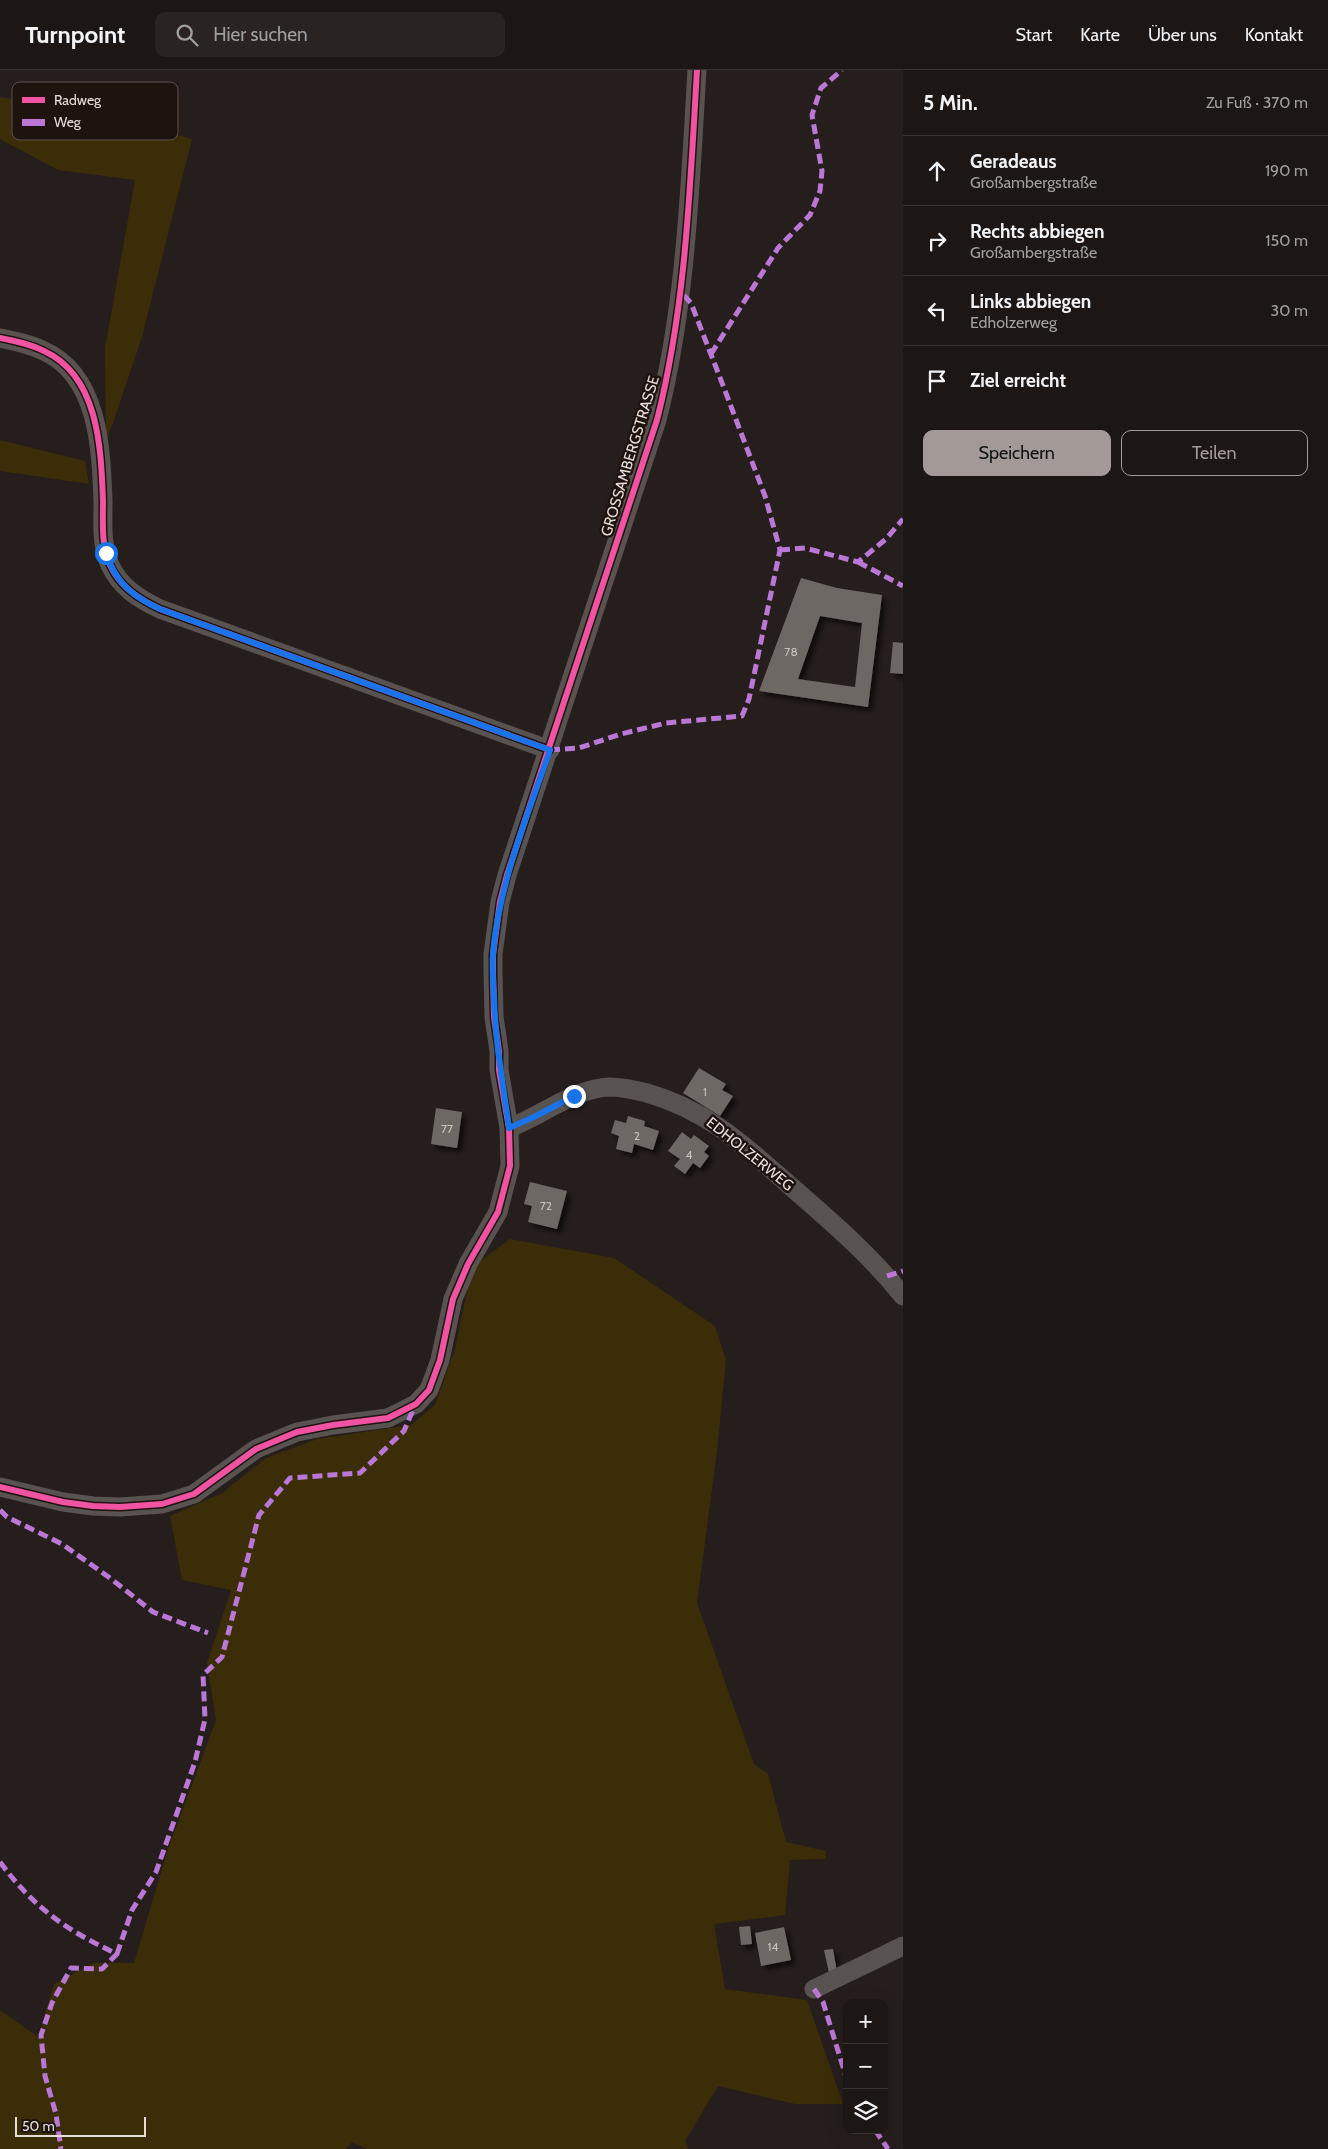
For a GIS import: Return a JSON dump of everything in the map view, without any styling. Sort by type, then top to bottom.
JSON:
[{"type":"street","name":"GROSSAMBERGSTRASSE","points":[[0,1487],[63,1502],[93,1506],[120,1508],[162,1504],[194,1494],[256,1449],[297,1432],[333,1424],[388,1418],[416,1404],[429,1390],[437,1367],[453,1299],[468,1264],[498,1212],[510,1166],[509,1128],[499,1070],[499,1052],[494,1017],[493,954],[500,902],[507,875],[658,420],[669,375],[677,320],[689,202],[697,70]]},
{"type":"street","points":[[0,338],[29,345],[45,351],[56,358],[73,373],[85,393],[92,411],[100,450],[106,553],[117,577],[135,595],[160,609],[550,750]]},
{"type":"street","name":"EDHOLZERWEG","points":[[509,1128],[592,1089],[611,1087],[634,1090],[668,1099],[720,1126],[863,1250],[903,1296]]},
{"type":"street","points":[[814,1989],[903,1946]]},
{"type":"shaded area","points":[[0,97],[12,99],[12,140],[178,140],[178,135],[192,139],[142,337],[106,443],[105,348],[135,180],[58,170],[0,139]]},
{"type":"shaded area","points":[[0,440],[85,461],[89,484],[0,471]]},
{"type":"shaded area","points":[[510,1239],[614,1258],[715,1326],[726,1360],[717,1451],[697,1603],[754,1764],[768,1774],[786,1842],[826,1851],[826,1859],[790,1860],[785,1915],[714,1924],[725,1989],[807,2000],[843,2104],[795,2104],[718,2086],[685,2141],[688,2149],[367,2149],[352,2142],[346,2149],[0,2149],[0,2010],[38,2037],[54,1984],[93,1963],[134,1963],[167,1852],[216,1720],[207,1663],[231,1590],[182,1580],[170,1516],[222,1493],[266,1458],[317,1439],[411,1425],[435,1405],[455,1349],[472,1267]]},
{"type":"building","points":[[801,578],[837,588],[882,595],[868,707],[759,691]],"holes":[[[820,616],[862,623],[855,687],[798,679]]]},
{"type":"building","points":[[893,642],[903,643],[903,674],[890,673]]},
{"type":"building","points":[[699,1068],[726,1084],[722,1090],[733,1096],[720,1116],[683,1093]]},
{"type":"building","points":[[436,1108],[462,1112],[457,1148],[431,1144]]},
{"type":"building","points":[[628,1116],[645,1121],[644,1126],[659,1131],[653,1150],[634,1144],[632,1153],[616,1149],[619,1136],[611,1133],[615,1120],[626,1123]]},
{"type":"building","points":[[682,1132],[691,1139],[694,1135],[709,1146],[704,1152],[709,1156],[700,1168],[693,1163],[685,1174],[674,1166],[680,1159],[668,1151]]},
{"type":"building","points":[[530,1182],[567,1191],[557,1229],[528,1222],[532,1206],[524,1204]]},
{"type":"building","points":[[750,1926],[752,1944],[741,1945],[739,1927]]},
{"type":"building","points":[[784,1927],[791,1960],[761,1966],[755,1933]]},
{"type":"building","points":[[833,1949],[837,1972],[829,1973],[824,1950]]},
{"type":"marked path","points":[[711,354],[778,248],[810,215],[820,191],[822,171],[812,115],[821,88],[842,70]]},
{"type":"marked path","points":[[550,750],[579,748],[621,734],[666,723],[742,716],[749,699],[780,550],[765,496],[724,388],[691,303],[680,291]]},
{"type":"marked path","points":[[780,550],[805,548],[858,562],[886,539],[903,519]]},
{"type":"marked path","points":[[858,562],[903,586]]},
{"type":"marked path","points":[[887,1276],[903,1271]]},
{"type":"marked path","points":[[117,1954],[132,1910],[156,1872],[195,1762],[205,1719],[203,1675],[222,1657],[259,1515],[290,1478],[360,1473],[404,1431],[415,1405]]},
{"type":"marked path","points":[[0,1510],[7,1517],[62,1544],[153,1612],[208,1633]]},
{"type":"marked path","points":[[0,1862],[25,1892],[52,1916],[82,1936],[117,1954],[102,1969],[71,1968],[52,2003],[41,2035],[45,2076],[56,2114],[61,2149]]},
{"type":"marked path","points":[[814,1989],[823,2002],[843,2067]]},
{"type":"marked path","points":[[878,2134],[888,2149]]},
{"type":"cycle path","points":[[0,1487],[63,1502],[93,1506],[120,1507],[162,1504],[194,1494],[256,1449],[297,1432],[388,1418],[416,1404],[429,1390],[440,1360],[453,1299],[468,1264],[498,1212],[510,1166],[509,1128],[499,1070],[499,1051],[494,1017],[493,954],[500,902],[507,875],[657,420],[667,377],[681,290],[689,202],[697,70]]},
{"type":"cycle path","points":[[0,338],[33,346],[62,362],[76,378],[86,396],[93,416],[101,459],[105,550],[114,573],[131,592],[160,609],[550,750]]},
{"type":"route","points":[[106,553],[117,577],[126,588],[146,603],[550,750],[507,875],[500,902],[493,954],[494,1017],[499,1052],[499,1070],[509,1128],[574,1096]]}]
